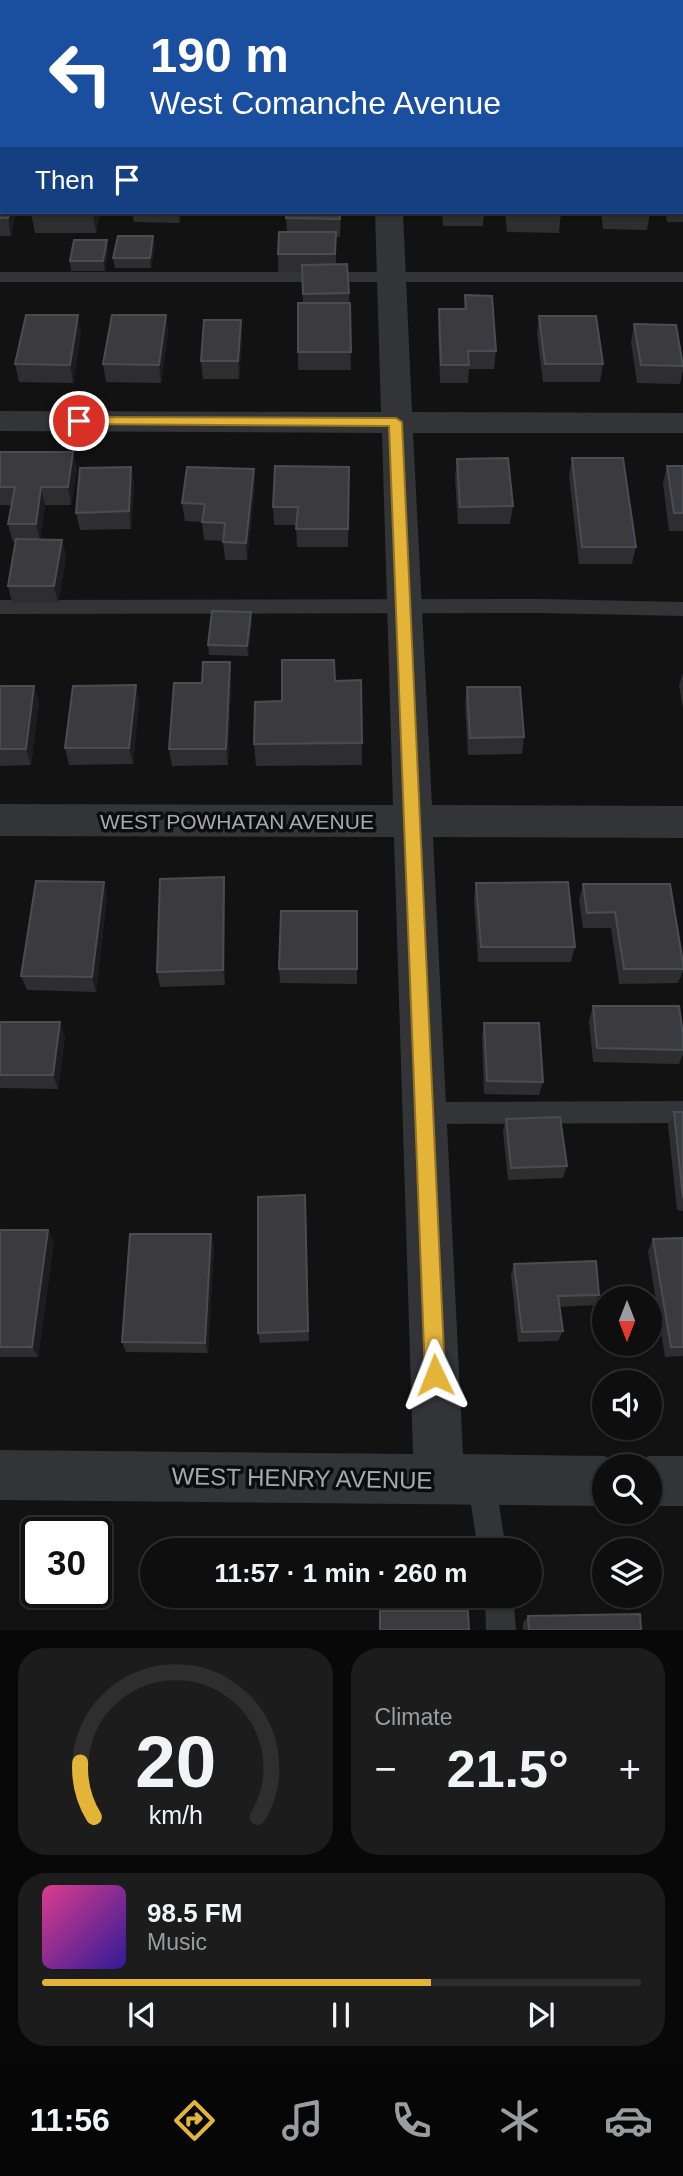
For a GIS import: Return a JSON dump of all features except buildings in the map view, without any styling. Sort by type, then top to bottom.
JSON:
[{"type":"street","points":[[389,214],[425,1113],[460,1479]]},
{"type":"street","points":[[0,421],[683,423]]},
{"type":"street","name":"WEST POWHATAN AVENUE","points":[[0,820],[683,822]]},
{"type":"street","name":"WEST HENRY AVENUE","points":[[0,1475],[592,1480]]},
{"type":"street","points":[[662,1481],[683,1481]]},
{"type":"lane","points":[[0,277],[683,276]]},
{"type":"lane","points":[[0,607],[404,606],[683,609]]},
{"type":"lane","points":[[425,1113],[683,1112]]},
{"type":"lane","points":[[460,1479],[487,1538]]},
{"type":"lane","points":[[500,1608],[501,1630]]},
{"type":"route","points":[[79,421],[396,422],[435,1375]]}]
